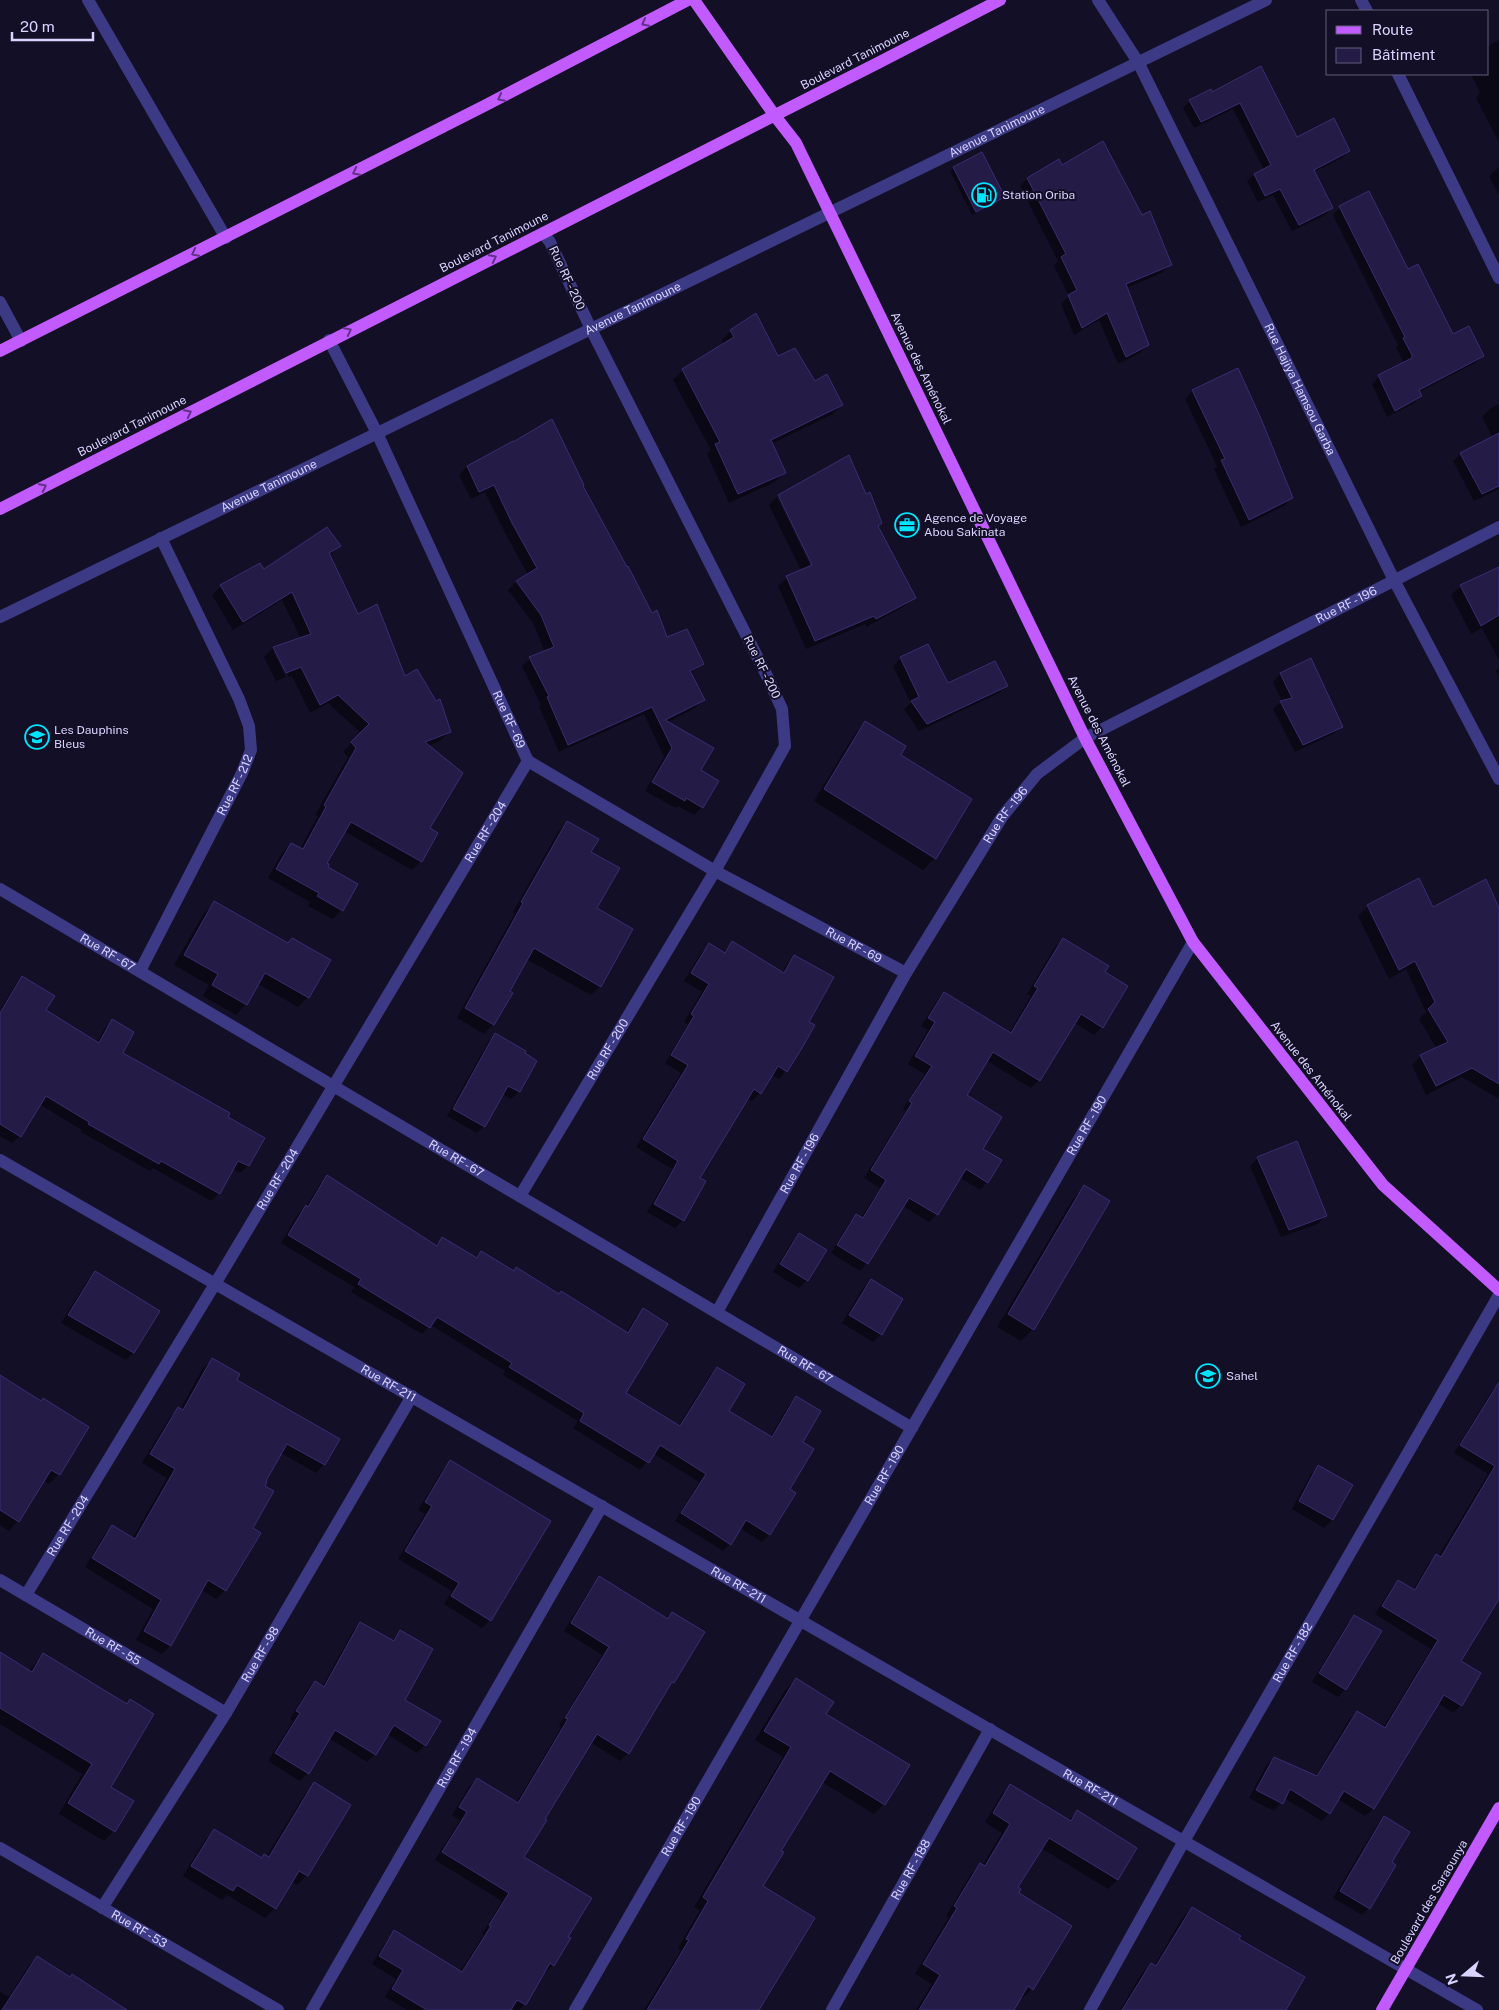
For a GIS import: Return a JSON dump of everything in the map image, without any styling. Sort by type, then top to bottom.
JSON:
[{"type":"main road","points":[[0,351],[226,238],[688,0]]},
{"type":"main road","name":"Avenue des Aménokal","points":[[694,0],[796,143],[1085,738],[1194,942],[1382,1185],[1499,1290]]},
{"type":"main road","name":"Boulevard Tanimoune","points":[[0,509],[1000,0]]},
{"type":"main road","name":"Boulevard des Saraounya","points":[[1382,2010],[1499,1808]]},
{"type":"street","points":[[88,0],[226,238]]},
{"type":"street","name":"Rue Hajiya Hamsou Garba","points":[[1098,0],[1138,62],[1394,580],[1499,779]]},
{"type":"street","name":"Avenue Tanimoune","points":[[0,617],[1266,0]]},
{"type":"street","points":[[1398,75],[1499,278]]},
{"type":"street","name":"Rue RF - 200","points":[[520,1196],[715,871],[785,746],[782,709],[591,329],[550,242],[543,233]]},
{"type":"street","points":[[0,302],[21,341]]},
{"type":"street","name":"Rue RF - 69","points":[[329,340],[377,433],[528,762],[715,871],[906,973]]},
{"type":"street","name":"Rue RF - 196","points":[[717,1312],[906,973],[1002,817],[1037,774],[1085,738],[1499,527]]},
{"type":"street","name":"Rue RF - 212","points":[[140,971],[242,773],[250,750],[249,726],[239,699],[161,538]]},
{"type":"street","name":"Rue RF - 204","points":[[26,1595],[528,762]]},
{"type":"street","name":"Rue RF - 67","points":[[0,888],[912,1428]]},
{"type":"street","name":"Rue RF - 190","points":[[575,2010],[1194,942]]},
{"type":"street","name":"Rue RF-211","points":[[0,1160],[1478,2010]]},
{"type":"street","name":"Rue RF - 182","points":[[1090,2010],[1184,1841],[1499,1295]]},
{"type":"street","name":"Rue RF - 98","points":[[102,1908],[226,1712],[412,1396]]},
{"type":"street","name":"Rue RF - 194","points":[[312,2010],[602,1506]]},
{"type":"street","name":"Rue RF - 55","points":[[0,1580],[226,1712]]},
{"type":"street","name":"Rue RF - 188","points":[[832,2010],[990,1729]]},
{"type":"street","name":"Rue RF - 53","points":[[0,1848],[278,2010]]},
{"type":"building","points":[[1261,66],[1297,137],[1334,118],[1350,151],[1314,170],[1333,208],[1299,225],[1280,189],[1265,196],[1254,174],[1271,165],[1240,103],[1201,122],[1189,100],[1211,89],[1212,92]]},
{"type":"building","points":[[1103,141],[1142,215],[1150,211],[1172,265],[1126,284],[1149,345],[1126,357],[1107,313],[1082,328],[1068,295],[1077,290],[1061,257],[1066,254],[1027,178],[1059,159],[1062,165]]},
{"type":"building","points":[[982,152],[1005,197],[976,212],[953,167]]},
{"type":"building","points":[[1369,191],[1408,269],[1418,264],[1453,334],[1469,326],[1484,356],[1419,390],[1422,396],[1395,411],[1378,375],[1412,358],[1412,355],[1403,338],[1405,337],[1339,206]]},
{"type":"building","points":[[756,313],[778,356],[795,348],[815,381],[827,374],[843,405],[771,440],[786,473],[738,494],[715,444],[720,442],[682,369],[734,337],[730,330]]},
{"type":"building","points":[[1238,368],[1293,498],[1249,520],[1221,460],[1225,459],[1192,390]]},
{"type":"building","points":[[552,419],[583,486],[652,613],[657,610],[667,637],[687,629],[704,664],[690,671],[705,700],[665,720],[714,748],[701,770],[719,781],[703,808],[686,798],[685,801],[652,782],[672,748],[652,707],[568,745],[547,697],[549,696],[529,657],[554,647],[541,615],[516,581],[537,568],[494,485],[479,492],[467,466]]},
{"type":"building","points":[[1499,433],[1499,486],[1482,494],[1460,453]]},
{"type":"building","points":[[849,455],[866,494],[870,492],[882,523],[878,526],[916,598],[876,619],[874,616],[815,641],[786,576],[812,565],[778,495]]},
{"type":"building","points":[[327,527],[341,546],[329,553],[358,614],[377,604],[405,676],[417,669],[436,701],[440,699],[451,732],[425,742],[463,773],[430,828],[438,833],[422,862],[351,822],[327,863],[329,864],[328,867],[358,884],[343,911],[317,896],[319,893],[276,869],[291,843],[303,849],[326,807],[324,805],[356,748],[351,742],[369,724],[338,695],[320,705],[301,667],[286,673],[273,647],[311,634],[292,592],[243,622],[220,585],[260,563],[264,569]]},
{"type":"building","points":[[1499,567],[1499,615],[1481,626],[1460,585]]},
{"type":"building","points":[[928,644],[948,683],[995,661],[1008,686],[927,724],[911,701],[919,697],[900,657]]},
{"type":"building","points":[[1311,658],[1343,727],[1303,745],[1280,701],[1292,698],[1280,673]]},
{"type":"building","points":[[865,721],[906,746],[901,755],[972,799],[936,859],[824,789]]},
{"type":"building","points":[[567,821],[599,839],[591,852],[620,868],[597,908],[633,929],[601,987],[534,948],[510,991],[513,993],[494,1025],[465,1008],[523,903],[521,902]]},
{"type":"building","points":[[1419,878],[1433,907],[1486,879],[1499,908],[1499,1084],[1472,1068],[1436,1086],[1420,1055],[1448,1042],[1428,1009],[1435,1002],[1415,961],[1399,970],[1367,905]]},
{"type":"building","points":[[214,901],[288,943],[292,938],[331,960],[309,998],[265,973],[247,1005],[212,985],[218,974],[184,955]]},
{"type":"building","points":[[1063,938],[1109,966],[1105,972],[1128,986],[1103,1028],[1081,1014],[1040,1081],[993,1052],[967,1095],[1002,1117],[983,1149],[1002,1160],[988,1183],[966,1169],[938,1215],[909,1198],[868,1264],[837,1245],[856,1214],[863,1218],[886,1180],[871,1170],[912,1103],[909,1101],[932,1066],[915,1056],[935,1022],[928,1018],[944,992],[1011,1033],[1038,988],[1034,986]]},
{"type":"building","points":[[732,941],[784,973],[794,955],[834,977],[809,1022],[815,1025],[802,1048],[787,1072],[778,1066],[761,1094],[754,1089],[700,1178],[706,1181],[684,1221],[654,1204],[678,1161],[643,1139],[688,1065],[671,1055],[694,1016],[691,1014],[709,984],[691,973],[709,943],[725,953]]},
{"type":"building","points":[[22,976],[55,996],[46,1010],[99,1043],[112,1019],[134,1032],[123,1053],[230,1113],[228,1117],[265,1138],[249,1166],[238,1161],[220,1194],[161,1161],[159,1164],[88,1124],[89,1122],[46,1096],[21,1137],[0,1124],[0,1013]]},
{"type":"building","points":[[495,1033],[526,1051],[525,1053],[537,1061],[520,1092],[508,1086],[485,1127],[453,1109]]},
{"type":"building","points":[[1297,1141],[1327,1216],[1289,1230],[1257,1157]]},
{"type":"building","points":[[327,1175],[437,1246],[442,1237],[477,1258],[481,1251],[514,1271],[516,1267],[559,1294],[561,1291],[628,1333],[643,1308],[668,1324],[626,1393],[680,1426],[717,1367],[745,1384],[729,1411],[772,1437],[796,1396],[821,1411],[803,1442],[814,1449],[790,1489],[796,1493],[770,1535],[746,1520],[731,1545],[681,1513],[706,1474],[660,1445],[649,1463],[580,1421],[584,1413],[509,1367],[512,1363],[437,1317],[430,1328],[358,1284],[361,1279],[288,1235],[306,1205],[308,1207]]},
{"type":"building","points":[[1084,1185],[1110,1201],[1034,1330],[1008,1314]]},
{"type":"building","points":[[799,1233],[827,1250],[808,1281],[780,1264]]},
{"type":"building","points":[[95,1271],[160,1311],[134,1353],[68,1315]]},
{"type":"building","points":[[871,1279],[903,1299],[882,1335],[849,1315]]},
{"type":"building","points":[[212,1358],[240,1374],[237,1380],[340,1439],[325,1465],[287,1444],[266,1481],[265,1486],[274,1491],[253,1528],[261,1533],[226,1591],[208,1580],[171,1646],[144,1631],[161,1600],[92,1558],[112,1525],[135,1539],[175,1469],[150,1454],[178,1407],[183,1410]]},
{"type":"building","points":[[0,1375],[41,1401],[43,1398],[89,1427],[60,1475],[51,1470],[19,1522],[0,1510]]},
{"type":"building","points":[[1499,1382],[1499,1599],[1461,1661],[1481,1673],[1462,1706],[1444,1695],[1374,1809],[1344,1791],[1330,1814],[1290,1789],[1283,1804],[1256,1790],[1274,1757],[1317,1776],[1357,1711],[1385,1728],[1438,1640],[1382,1606],[1398,1580],[1415,1590],[1436,1554],[1441,1557],[1495,1466],[1460,1445]]},
{"type":"building","points":[[450,1460],[551,1521],[491,1621],[451,1596],[459,1583],[405,1551],[432,1506],[425,1502]]},
{"type":"building","points":[[1318,1465],[1353,1485],[1333,1520],[1299,1501]]},
{"type":"building","points":[[599,1576],[668,1619],[672,1612],[705,1632],[674,1683],[672,1682],[629,1754],[597,1734],[524,1857],[592,1898],[568,1937],[571,1938],[554,1966],[550,1963],[526,2005],[517,2000],[511,2010],[427,2010],[392,1989],[403,1970],[379,1956],[394,1930],[462,1972],[491,1926],[489,1925],[509,1893],[442,1852],[467,1812],[459,1807],[477,1778],[518,1803],[568,1719],[565,1718],[609,1647],[571,1623]]},
{"type":"building","points":[[1354,1615],[1382,1631],[1346,1690],[1319,1673]]},
{"type":"building","points":[[360,1622],[394,1641],[400,1630],[433,1649],[405,1700],[441,1721],[426,1746],[394,1725],[376,1755],[335,1730],[309,1774],[275,1753],[300,1713],[296,1711],[315,1681],[324,1687]]},
{"type":"building","points":[[0,1652],[32,1672],[43,1653],[127,1704],[130,1699],[154,1714],[111,1787],[134,1801],[115,1832],[68,1803],[92,1764],[0,1708]]},
{"type":"building","points":[[796,1678],[834,1702],[826,1714],[910,1765],[885,1805],[830,1771],[781,1851],[784,1852],[763,1886],[815,1918],[759,2010],[647,2010],[689,1940],[686,1939],[708,1901],[703,1897],[791,1747],[764,1731]]},
{"type":"building","points":[[314,1782],[351,1805],[308,1876],[299,1871],[276,1909],[237,1885],[233,1891],[191,1866],[214,1829],[262,1858],[264,1854],[269,1857]]},
{"type":"building","points":[[1010,1784],[1071,1821],[1077,1810],[1137,1848],[1118,1880],[1049,1838],[1018,1887],[1021,1889],[1019,1893],[1072,1926],[1033,1990],[1028,1986],[1014,2010],[919,2010],[940,1975],[923,1964],[957,1908],[954,1906],[980,1863],[985,1866],[1010,1824],[993,1813]]},
{"type":"building","points":[[1384,1816],[1410,1832],[1392,1862],[1396,1865],[1370,1909],[1340,1891]]},
{"type":"building","points":[[1192,1907],[1241,1936],[1239,1939],[1305,1977],[1286,2010],[1122,2010],[1151,1963],[1156,1966]]},
{"type":"building","points":[[37,1956],[70,1977],[72,1974],[127,2010],[2,2010]]},
{"type":"place","name":"Station Oriba","points":[[984,195]]},
{"type":"place","name":"Agence de Voyage Abou Sakinata","points":[[907,525]]},
{"type":"place","name":"Les Dauphins Bleus","points":[[37,737]]},
{"type":"place","name":"Sahel","points":[[1208,1376]]}]
